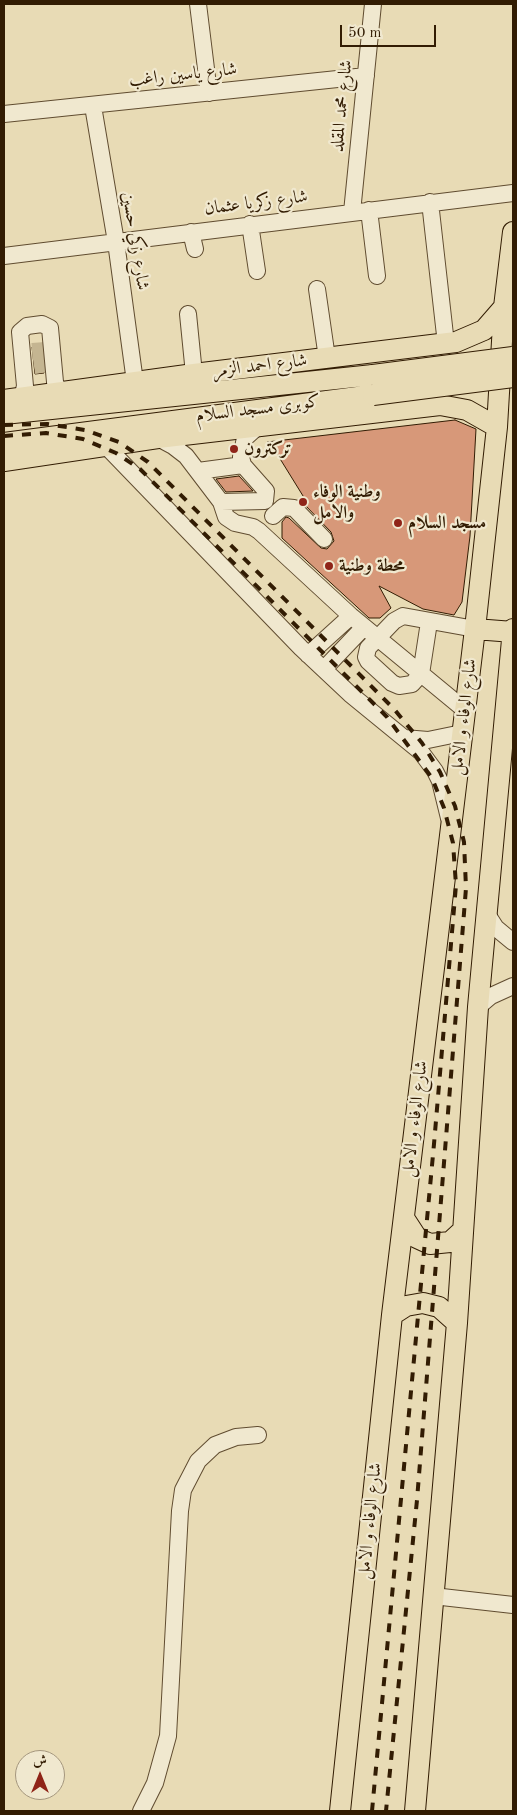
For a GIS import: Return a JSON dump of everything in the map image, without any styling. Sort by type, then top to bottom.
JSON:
[{"type":"main road","name":"شارع الوفاء و الامل","points":[[340,1811],[392,1315],[476,629],[497,427],[504,307],[513,232]]},
{"type":"main road","name":"شارع احمد الزمر","points":[[13,399],[194,374],[446,344],[466,340],[480,332],[492,323],[504,307]]},
{"type":"main road","points":[[440,405],[457,391],[461,376],[456,355],[446,344]]},
{"type":"main road","name":"كوبرى مسجد السلام","points":[[4,414],[373,375],[513,357]]},
{"type":"main road","name":"كوبرى مسجد السلام","points":[[4,443],[513,377]]},
{"type":"main road","points":[[4,460],[158,438],[440,405],[467,410],[497,427]]},
{"type":"main road","points":[[415,1811],[456,1323],[478,1007],[513,631],[476,629]]},
{"type":"main road","points":[[404,1218],[417,1238],[430,1244],[450,1242],[463,1230]]},
{"type":"main road","points":[[392,1315],[406,1306],[423,1303],[439,1307],[456,1323]]},
{"type":"street","points":[[198,4],[209,92]]},
{"type":"street","name":"شارع محمد المقلد","points":[[352,212],[373,4]]},
{"type":"street","name":"شارع ياسين راغب","points":[[4,114],[366,76]]},
{"type":"street","name":"شارع زكي حسين","points":[[93,106],[116,242],[135,382]]},
{"type":"street","name":"شارع زكريا عثمان","points":[[4,256],[250,224],[513,193]]},
{"type":"street","points":[[430,202],[446,344]]},
{"type":"street","points":[[369,210],[377,276]]},
{"type":"street","points":[[250,224],[257,271]]},
{"type":"street","points":[[191,232],[195,249]]},
{"type":"street","points":[[317,289],[327,358]]},
{"type":"street","points":[[188,314],[194,374]]},
{"type":"street","points":[[13,399],[25,386],[39,358],[60,393]]},
{"type":"street","points":[[255,428],[242,444],[241,457],[243,465],[266,492],[265,501]]},
{"type":"street","points":[[158,438],[180,451],[198,471],[221,502],[223,513],[230,521],[253,527],[266,537],[351,616],[465,710]]},
{"type":"street","points":[[106,446],[308,655],[401,737],[421,752],[435,771],[451,823]]},
{"type":"street","points":[[198,471],[243,465]]},
{"type":"street","points":[[221,502],[265,501],[272,507],[273,516],[266,537]]},
{"type":"street","points":[[273,516],[283,507],[294,508],[324,539]]},
{"type":"street","points":[[308,655],[351,616]]},
{"type":"street","points":[[324,669],[371,633],[403,616],[476,629]]},
{"type":"street","points":[[371,633],[366,657],[392,683],[406,686],[412,684],[421,674],[429,622]]},
{"type":"street","points":[[401,737],[428,740],[462,732]]},
{"type":"street","points":[[487,914],[496,928],[513,942]]},
{"type":"street","points":[[478,1007],[491,996],[513,986]]},
{"type":"street","points":[[141,1811],[154,1783],[168,1736],[180,1511],[183,1490],[198,1461],[215,1445],[236,1437],[258,1435]]},
{"type":"street","points":[[434,1596],[513,1605]]},
{"type":"building","points":[[42,346],[44,373],[35,374],[32,347]]},
{"type":"building","name":"مسجد السلام","points":[[455,420],[476,429],[470,536],[462,602],[454,615],[423,609],[379,586],[391,608],[380,618],[369,618],[282,538],[282,522],[286,517],[321,548],[327,549],[334,541],[331,532],[305,505],[308,504],[274,449],[267,442]]},
{"type":"building","points":[[239,476],[253,491],[226,492],[216,479]]},
{"type":"tunnel","points":[[32,351],[46,350]]},
{"type":"tunnel","points":[[34,366],[47,364]]},
{"type":"railway","points":[[4,425],[47,424],[85,430],[119,442],[148,462],[394,709],[422,743],[440,772],[455,806],[464,842],[466,888],[417,1500],[386,1811]]},
{"type":"railway","points":[[4,436],[46,433],[83,439],[116,453],[140,469],[387,717],[432,778],[444,808],[453,843],[456,885],[372,1811]]},
{"type":"place","name":"تركترون","points":[[234,449]]},
{"type":"place","name":"وطنية الوفاء والامل","points":[[303,502]]},
{"type":"place","name":"مسجد السلام","points":[[398,523]]},
{"type":"place","name":"محطة وطنية","points":[[329,566]]}]
